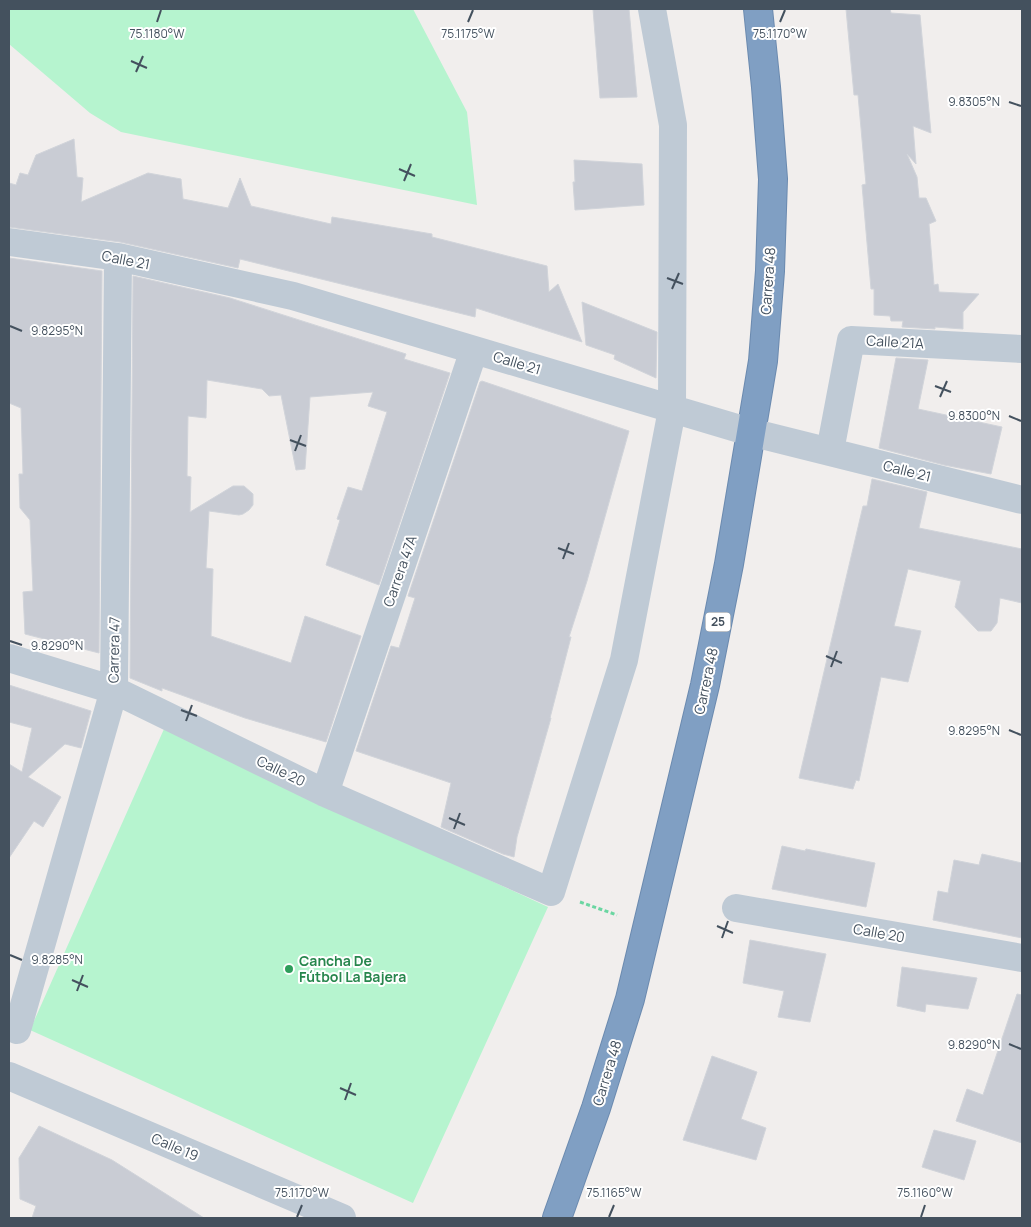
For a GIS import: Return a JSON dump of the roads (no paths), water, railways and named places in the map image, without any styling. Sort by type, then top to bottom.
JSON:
[{"type":"highway","name":"Carrera 48","points":[[558,1218],[596,1108],[630,999],[705,685],[729,564],[763,352],[770,271],[772,179],[766,87],[758,9]]},
{"type":"street","points":[[652,9],[673,125],[672,410]]},
{"type":"street","name":"Calle 21","points":[[9,242],[118,257],[293,296],[750,432],[1022,500]]},
{"type":"street","name":"Carrera 47","points":[[18,1030],[17,996],[114,690],[118,257]]},
{"type":"street","name":"Calle 21A","points":[[830,451],[851,340],[1022,349]]},
{"type":"street","name":"Carrera 47A","points":[[325,793],[474,350]]},
{"type":"street","name":"Calle 20","points":[[9,658],[114,690],[325,793],[552,892],[624,660],[672,410]]},
{"type":"street","name":"Calle 20","points":[[736,908],[1022,958]]},
{"type":"street","name":"Calle 19","points":[[9,1076],[342,1218]]},
{"type":"place","name":"Cancha De Fútbol La Bajera","points":[[289,969]]}]
